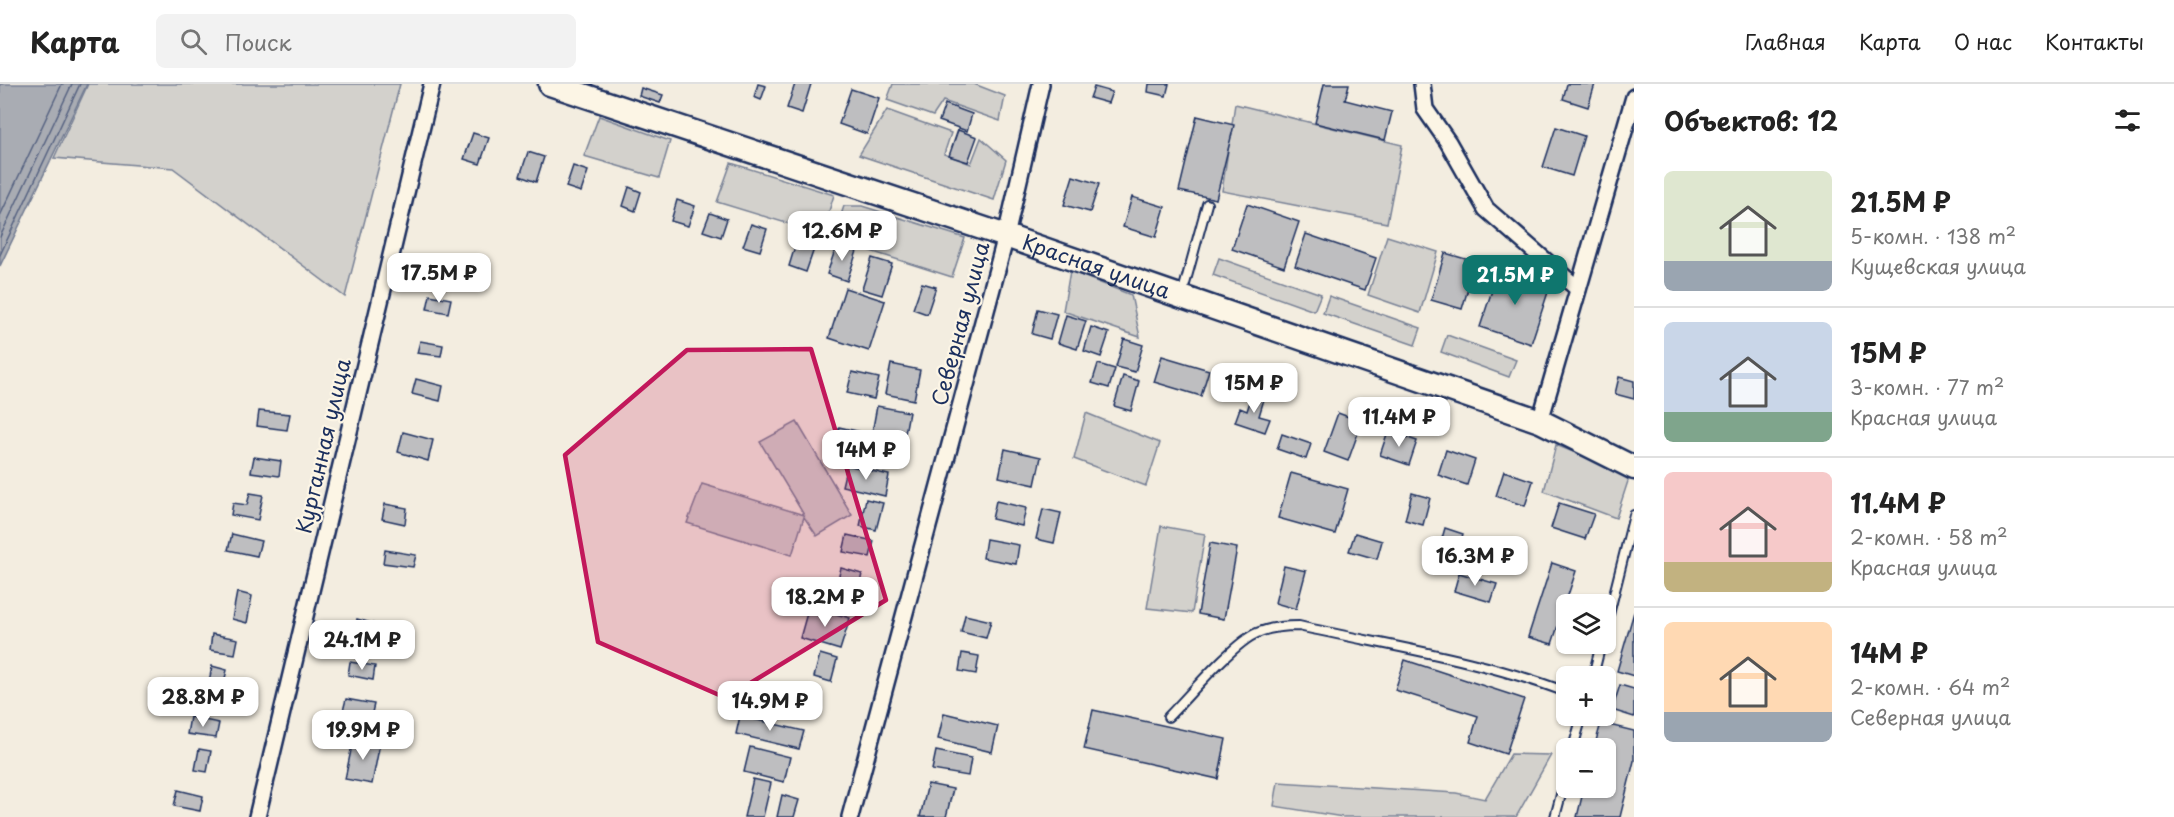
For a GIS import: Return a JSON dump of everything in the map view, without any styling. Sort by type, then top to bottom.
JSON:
[{"type":"street","name":"Курганная улица","points":[[257,817],[432,84]]},
{"type":"street","name":"Красная улица","points":[[550,84],[1006,236],[1539,421],[1634,468]]},
{"type":"street","name":"Северная улица","points":[[850,817],[1006,236],[1041,84]]},
{"type":"street","points":[[1422,84],[1425,108],[1486,209],[1578,289]]},
{"type":"street","points":[[1539,421],[1634,97]]},
{"type":"lane","points":[[1181,297],[1207,204]]},
{"type":"lane","points":[[1614,594],[1634,515]]},
{"type":"lane","points":[[1168,717],[1223,661],[1256,633],[1280,627],[1299,626],[1422,652],[1521,675],[1556,688]]},
{"type":"lane","points":[[1555,817],[1560,798]]},
{"type":"highlighted area","points":[[811,349],[886,600],[726,698],[598,642],[565,455],[687,350]]},
{"type":"shaded area","points":[[88,84],[400,84],[345,297],[173,168],[54,158]]},
{"type":"shaded area","points":[[893,84],[974,84],[1005,96],[1000,121],[943,101],[933,116],[887,100]]},
{"type":"shaded area","points":[[1235,104],[1402,145],[1387,223],[1222,191]]},
{"type":"shaded area","points":[[887,110],[951,133],[944,154],[971,164],[981,138],[1006,160],[994,200],[859,155]]},
{"type":"shaded area","points":[[599,116],[670,141],[659,178],[584,156]]},
{"type":"shaded area","points":[[731,163],[834,195],[822,234],[717,202]]},
{"type":"shaded area","points":[[844,206],[862,206],[965,238],[952,277],[833,239]]},
{"type":"shaded area","points":[[1387,236],[1438,252],[1420,313],[1368,295]]},
{"type":"shaded area","points":[[1219,258],[1321,294],[1314,311],[1213,275]]},
{"type":"shaded area","points":[[1070,271],[1131,295],[1140,337],[1063,311]]},
{"type":"shaded area","points":[[1329,296],[1421,328],[1415,345],[1323,313]]},
{"type":"shaded area","points":[[1447,335],[1516,360],[1509,377],[1441,352]]},
{"type":"shaded area","points":[[1086,413],[1160,443],[1146,486],[1074,459]]},
{"type":"shaded area","points":[[797,422],[852,515],[817,536],[804,517],[792,555],[687,523],[702,484],[804,515],[760,442]]},
{"type":"shaded area","points":[[1556,445],[1630,475],[1616,518],[1544,491]]},
{"type":"shaded area","points":[[1161,526],[1205,534],[1192,613],[1147,608]]},
{"type":"shaded area","points":[[1511,754],[1551,755],[1516,817],[1343,817],[1274,806],[1278,782],[1456,793],[1485,799]]},
{"type":"water","points":[[0,84],[87,84],[0,266]]},
{"type":"building","points":[[758,84],[766,86],[761,100],[754,97]]},
{"type":"building","points":[[795,84],[811,84],[802,113],[787,108]]},
{"type":"building","points":[[1149,84],[1169,84],[1166,96],[1148,92]]},
{"type":"building","points":[[1324,84],[1349,84],[1345,100],[1392,112],[1385,140],[1315,123]]},
{"type":"building","points":[[1567,84],[1595,84],[1588,107],[1563,99]]},
{"type":"building","points":[[1094,87],[1112,92],[1108,103],[1090,98]]},
{"type":"building","points":[[641,88],[663,95],[660,103],[639,96]]},
{"type":"building","points":[[851,89],[879,98],[867,134],[839,124]]},
{"type":"building","points":[[945,104],[972,114],[967,131],[939,121]]},
{"type":"building","points":[[1197,116],[1234,125],[1216,199],[1179,191]]},
{"type":"building","points":[[1556,127],[1584,136],[1572,176],[1543,167]]},
{"type":"building","points":[[958,130],[977,137],[968,162],[949,156]]},
{"type":"building","points":[[473,133],[489,138],[480,164],[464,159]]},
{"type":"building","points":[[528,152],[544,157],[536,182],[520,176]]},
{"type":"building","points":[[573,166],[588,171],[581,192],[566,187]]},
{"type":"building","points":[[1073,176],[1099,184],[1090,212],[1064,205]]},
{"type":"building","points":[[629,187],[641,192],[635,211],[623,206]]},
{"type":"building","points":[[1132,197],[1165,207],[1156,237],[1123,227]]},
{"type":"building","points":[[677,200],[695,206],[688,226],[671,221]]},
{"type":"building","points":[[1247,204],[1299,222],[1284,267],[1232,249]]},
{"type":"building","points":[[710,213],[727,219],[721,237],[703,231]]},
{"type":"building","points":[[751,224],[767,229],[760,251],[743,246]]},
{"type":"building","points":[[1306,234],[1376,258],[1365,290],[1295,266]]},
{"type":"building","points":[[797,240],[815,246],[806,272],[789,266]]},
{"type":"building","points":[[837,244],[857,251],[847,281],[827,274]]},
{"type":"building","points":[[1445,253],[1476,262],[1462,309],[1431,300]]},
{"type":"building","points":[[872,258],[892,264],[882,295],[862,289]]},
{"type":"building","points":[[446,264],[461,268],[457,281],[442,277]]},
{"type":"building","points":[[1499,269],[1550,286],[1531,344],[1480,327]]},
{"type":"building","points":[[922,283],[936,287],[927,314],[913,309]]},
{"type":"building","points":[[845,288],[885,301],[869,351],[829,338]]},
{"type":"building","points":[[430,295],[451,299],[448,313],[427,309]]},
{"type":"building","points":[[1038,309],[1057,314],[1050,339],[1032,334]]},
{"type":"building","points":[[1066,315],[1086,321],[1077,349],[1058,343]]},
{"type":"building","points":[[1091,327],[1109,333],[1101,357],[1084,351]]},
{"type":"building","points":[[1124,339],[1143,345],[1135,372],[1116,367]]},
{"type":"building","points":[[420,341],[443,345],[441,356],[417,353]]},
{"type":"building","points":[[1162,356],[1209,370],[1201,396],[1154,382]]},
{"type":"building","points":[[891,364],[920,370],[914,400],[885,394]]},
{"type":"building","points":[[1098,364],[1115,369],[1109,388],[1092,383]]},
{"type":"building","points":[[852,372],[879,378],[874,399],[847,393]]},
{"type":"building","points":[[1123,376],[1139,381],[1131,411],[1114,406]]},
{"type":"building","points":[[1619,377],[1634,381],[1634,399],[1615,394]]},
{"type":"building","points":[[416,379],[443,386],[440,401],[412,394]]},
{"type":"building","points":[[1253,392],[1265,396],[1259,416],[1270,419],[1265,432],[1235,422],[1240,408],[1247,411]]},
{"type":"building","points":[[877,406],[909,412],[904,439],[872,433]]},
{"type":"building","points":[[259,411],[290,414],[287,430],[257,426]]},
{"type":"building","points":[[1338,413],[1362,422],[1348,461],[1324,452]]},
{"type":"building","points":[[839,427],[866,433],[861,454],[835,447]]},
{"type":"building","points":[[1388,431],[1417,441],[1409,465],[1380,455]]},
{"type":"building","points":[[403,432],[433,440],[428,461],[398,452]]},
{"type":"building","points":[[1282,434],[1311,444],[1306,459],[1277,449]]},
{"type":"building","points":[[1005,449],[1041,457],[1035,485],[999,477]]},
{"type":"building","points":[[1446,450],[1475,460],[1467,485],[1438,475]]},
{"type":"building","points":[[254,457],[281,461],[279,476],[251,472]]},
{"type":"building","points":[[847,465],[889,475],[885,496],[842,486]]},
{"type":"building","points":[[1504,471],[1533,481],[1525,506],[1496,496]]},
{"type":"building","points":[[1291,473],[1348,489],[1335,534],[1278,518]]},
{"type":"building","points":[[250,493],[263,495],[258,520],[231,515],[233,503],[247,505]]},
{"type":"building","points":[[1412,493],[1430,498],[1423,525],[1405,520]]},
{"type":"building","points":[[866,499],[883,503],[876,530],[860,526]]},
{"type":"building","points":[[996,501],[1026,508],[1022,526],[992,519]]},
{"type":"building","points":[[1559,503],[1594,514],[1585,539],[1551,528]]},
{"type":"building","points":[[385,504],[407,508],[405,524],[382,519]]},
{"type":"building","points":[[1043,509],[1061,513],[1054,543],[1036,539]]},
{"type":"building","points":[[1445,528],[1463,534],[1452,571],[1434,566]]},
{"type":"building","points":[[1355,533],[1382,541],[1377,559],[1349,551]]},
{"type":"building","points":[[232,534],[261,541],[257,556],[228,550]]},
{"type":"building","points":[[847,535],[874,541],[870,557],[843,552]]},
{"type":"building","points":[[986,539],[1019,545],[1016,564],[983,558]]},
{"type":"building","points":[[1210,543],[1237,548],[1224,619],[1198,614]]},
{"type":"building","points":[[385,550],[416,555],[413,567],[383,563]]},
{"type":"building","points":[[1552,563],[1576,571],[1568,594],[1556,594],[1556,632],[1552,644],[1528,637]]},
{"type":"building","points":[[1284,566],[1306,571],[1296,609],[1275,603]]},
{"type":"building","points":[[841,568],[862,574],[857,595],[835,590]]},
{"type":"building","points":[[1459,573],[1497,584],[1491,602],[1454,591]]},
{"type":"building","points":[[237,592],[252,596],[247,623],[232,619]]},
{"type":"building","points":[[809,606],[850,618],[840,650],[800,638]]},
{"type":"building","points":[[1634,612],[1634,676],[1617,671]]},
{"type":"building","points":[[965,615],[991,621],[986,638],[961,632]]},
{"type":"building","points":[[357,619],[389,628],[386,645],[354,637]]},
{"type":"building","points":[[212,634],[238,639],[235,654],[210,650]]},
{"type":"building","points":[[962,653],[979,656],[976,674],[959,671]]},
{"type":"building","points":[[820,654],[837,659],[831,682],[814,677]]},
{"type":"building","points":[[1405,660],[1524,699],[1506,754],[1470,742],[1478,716],[1395,690]]},
{"type":"building","points":[[350,662],[375,666],[373,680],[348,675]]},
{"type":"building","points":[[212,666],[227,670],[221,695],[207,693]]},
{"type":"building","points":[[1620,685],[1634,689],[1634,717],[1616,711],[1616,698]]},
{"type":"building","points":[[346,699],[374,704],[370,721],[342,715]]},
{"type":"building","points":[[1093,710],[1226,739],[1218,779],[1084,749]]},
{"type":"building","points":[[944,713],[998,726],[992,752],[938,739]]},
{"type":"building","points":[[740,716],[804,731],[799,749],[736,734]]},
{"type":"building","points":[[190,717],[219,723],[216,738],[187,734]]},
{"type":"building","points":[[1600,726],[1613,726],[1634,731],[1634,761],[1620,817],[1577,817],[1582,798],[1616,798],[1616,738],[1597,738]]},
{"type":"building","points":[[354,736],[380,743],[372,784],[345,779]]},
{"type":"building","points":[[750,747],[790,757],[784,782],[744,772]]},
{"type":"building","points":[[199,749],[211,751],[207,772],[195,770]]},
{"type":"building","points":[[936,751],[971,758],[968,776],[932,770]]},
{"type":"building","points":[[753,779],[771,783],[763,817],[744,817]]},
{"type":"building","points":[[928,784],[953,789],[946,817],[920,817]]},
{"type":"building","points":[[178,790],[203,796],[200,811],[174,806]]},
{"type":"building","points":[[782,795],[799,800],[794,817],[777,817]]}]
